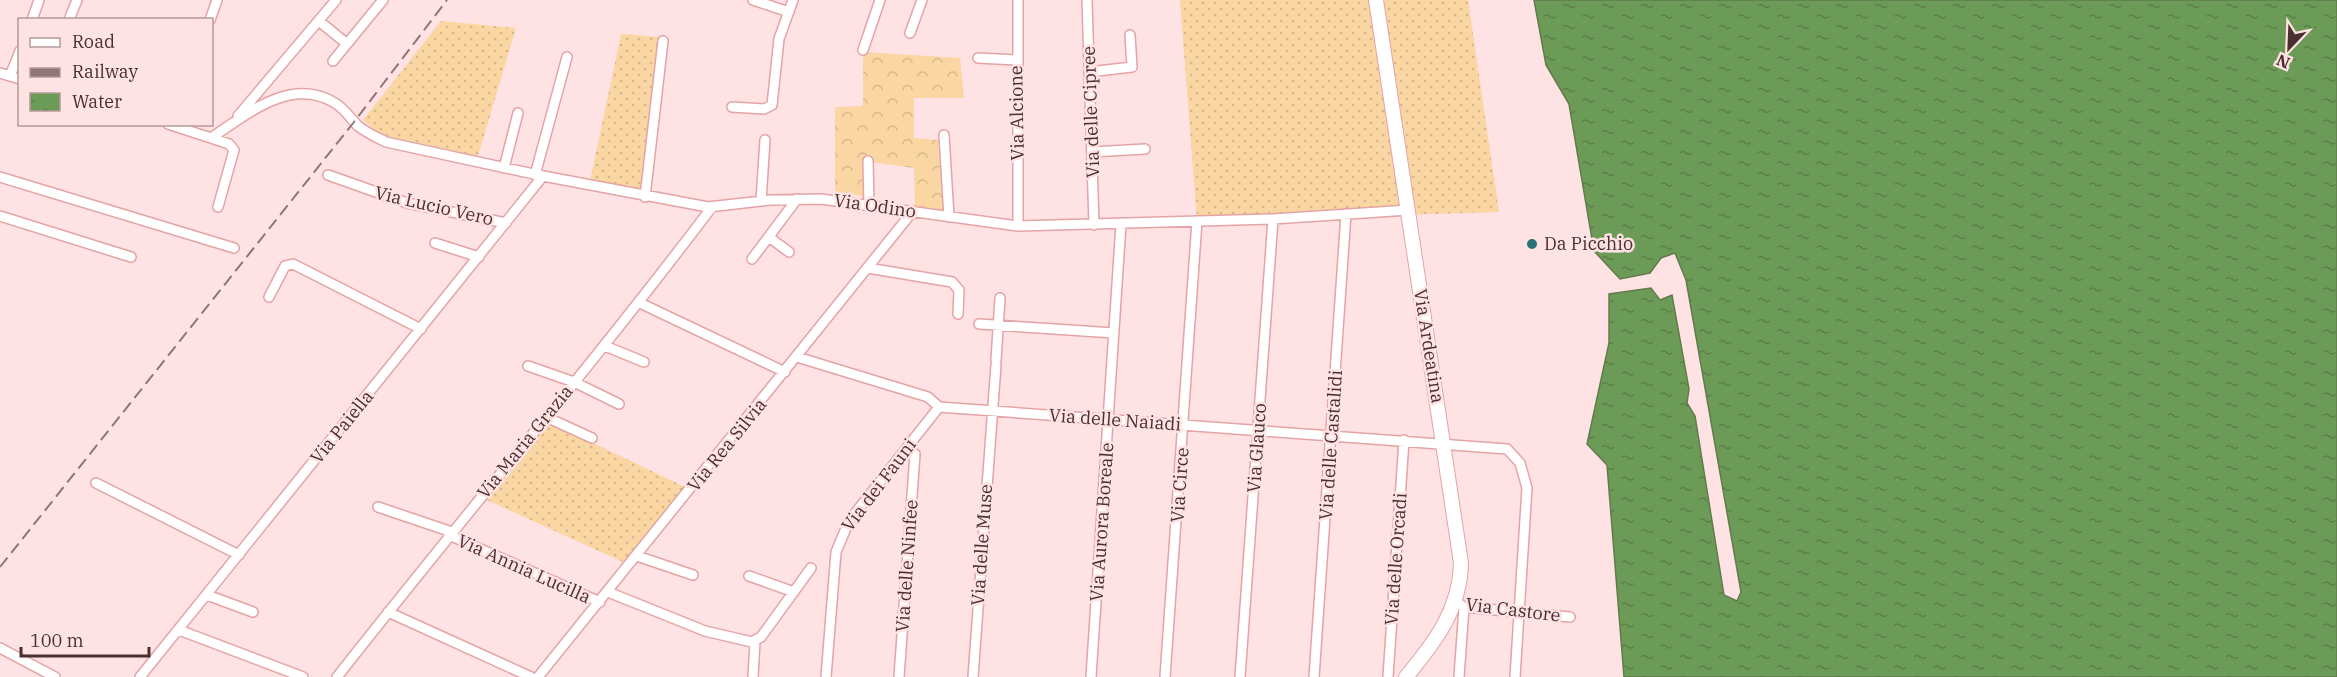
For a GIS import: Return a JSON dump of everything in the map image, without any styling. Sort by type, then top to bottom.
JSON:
[{"type":"main road","name":"Via Ardeatina","points":[[1376,0],[1461,555],[1460,604],[1406,677]]},
{"type":"street","points":[[33,18],[39,0]]},
{"type":"street","points":[[70,18],[77,0]]},
{"type":"street","points":[[211,18],[217,0]]},
{"type":"street","points":[[211,138],[233,123],[336,0]]},
{"type":"street","points":[[333,62],[383,0]]},
{"type":"street","points":[[753,0],[789,12]]},
{"type":"street","points":[[732,107],[765,109],[772,105],[778,46],[793,0]]},
{"type":"street","points":[[863,50],[879,0]]},
{"type":"street","points":[[910,33],[922,0]]},
{"type":"street","name":"Via Alcione","points":[[1018,0],[1018,226]]},
{"type":"street","name":"Via delle Cipree","points":[[1087,0],[1094,225]]},
{"type":"street","points":[[319,21],[347,44]]},
{"type":"street","points":[[1089,72],[1132,67],[1130,35]]},
{"type":"street","points":[[645,196],[663,41]]},
{"type":"street","points":[[539,176],[567,57]]},
{"type":"street","points":[[978,58],[1017,60]]},
{"type":"street","points":[[0,73],[15,77],[18,61]]},
{"type":"street","name":"Via Odino","points":[[233,123],[269,101],[300,93],[330,100],[367,133],[386,142],[539,176],[712,207],[797,199],[869,205],[1018,226],[1273,219],[1408,210]]},
{"type":"street","points":[[504,168],[518,112]]},
{"type":"street","points":[[172,126],[229,144],[234,150],[218,207]]},
{"type":"street","points":[[944,135],[949,217]]},
{"type":"street","points":[[761,201],[765,140]]},
{"type":"street","points":[[1092,152],[1145,149]]},
{"type":"street","points":[[868,161],[869,205]]},
{"type":"street","name":"Via Lucio Vero","points":[[328,175],[407,203],[506,223]]},
{"type":"street","name":"Via Paiella","points":[[140,677],[479,257],[539,176]]},
{"type":"street","points":[[0,177],[234,248]]},
{"type":"street","points":[[752,259],[797,199]]},
{"type":"street","name":"Via Maria Grazia","points":[[337,677],[450,533],[639,303],[712,207]]},
{"type":"street","name":"Via Rea Silvia","points":[[538,677],[913,211]]},
{"type":"street","name":"Via delle Castalidi","points":[[1314,677],[1346,214]]},
{"type":"street","points":[[0,216],[131,257]]},
{"type":"street","name":"Via Glauco","points":[[1240,677],[1273,219]]},
{"type":"street","name":"Via Circe","points":[[1165,677],[1197,221]]},
{"type":"street","name":"Via Aurora Boreale","points":[[1091,677],[1121,224]]},
{"type":"street","points":[[769,237],[789,252]]},
{"type":"street","points":[[435,243],[479,257]]},
{"type":"street","points":[[269,297],[285,266],[292,264],[421,329]]},
{"type":"street","points":[[868,268],[953,282],[959,290],[958,314]]},
{"type":"street","name":"Via delle Muse","points":[[973,677],[1000,298]]},
{"type":"street","points":[[639,303],[785,372]]},
{"type":"street","points":[[979,324],[1114,333]]},
{"type":"street","points":[[605,345],[644,362]]},
{"type":"street","name":"Via delle Naiadi","points":[[797,357],[928,397],[939,407],[1505,448],[1520,463],[1527,492],[1515,677]]},
{"type":"street","points":[[528,366],[574,382],[619,404]]},
{"type":"street","name":"Via dei Fauni","points":[[826,677],[836,552],[841,535],[849,521],[939,407]]},
{"type":"street","points":[[546,417],[592,438]]},
{"type":"street","name":"Via delle Orcadi","points":[[1388,677],[1404,440]]},
{"type":"street","name":"Via delle Ninfee","points":[[899,677],[915,454]]},
{"type":"street","points":[[96,483],[239,555]]},
{"type":"street","name":"Via Annia Lucilla","points":[[378,507],[450,533],[600,602]]},
{"type":"street","points":[[637,556],[693,575]]},
{"type":"street","points":[[753,677],[755,642],[811,568]]},
{"type":"street","points":[[750,576],[794,592]]},
{"type":"street","points":[[608,592],[711,633],[755,642]]},
{"type":"street","points":[[207,595],[253,612]]},
{"type":"street","points":[[1459,677],[1460,604]]},
{"type":"street","name":"Via Castore","points":[[1460,604],[1520,613],[1570,617]]},
{"type":"street","points":[[388,612],[531,677]]},
{"type":"street","points":[[179,630],[303,677]]},
{"type":"street","points":[[0,648],[55,677]]},
{"type":"green space","points":[[1180,0],[1468,0],[1499,212],[1197,221]]},
{"type":"green space","points":[[441,21],[516,28],[478,156],[391,137],[378,132],[363,120]]},
{"type":"green space","points":[[621,34],[659,37],[641,190],[590,181]]},
{"type":"green space","points":[[863,52],[960,58],[964,98],[914,98],[914,138],[938,140],[943,210],[915,206],[914,168],[864,161],[864,196],[835,192],[835,107],[863,106]]},
{"type":"green space","points":[[547,421],[687,488],[625,563],[485,499]]},
{"type":"water","points":[[1534,0],[2337,0],[2337,677],[1624,677],[1607,465],[1587,444],[1609,343],[1609,294],[1651,288],[1660,300],[1672,295],[1689,389],[1687,403],[1695,416],[1724,595],[1737,601],[1741,592],[1686,280],[1675,253],[1661,258],[1650,273],[1620,279],[1594,251],[1569,104],[1546,65]]},
{"type":"railway","points":[[0,567],[354,122],[447,0]]},
{"type":"place","name":"Da Picchio","points":[[1532,244]]}]
